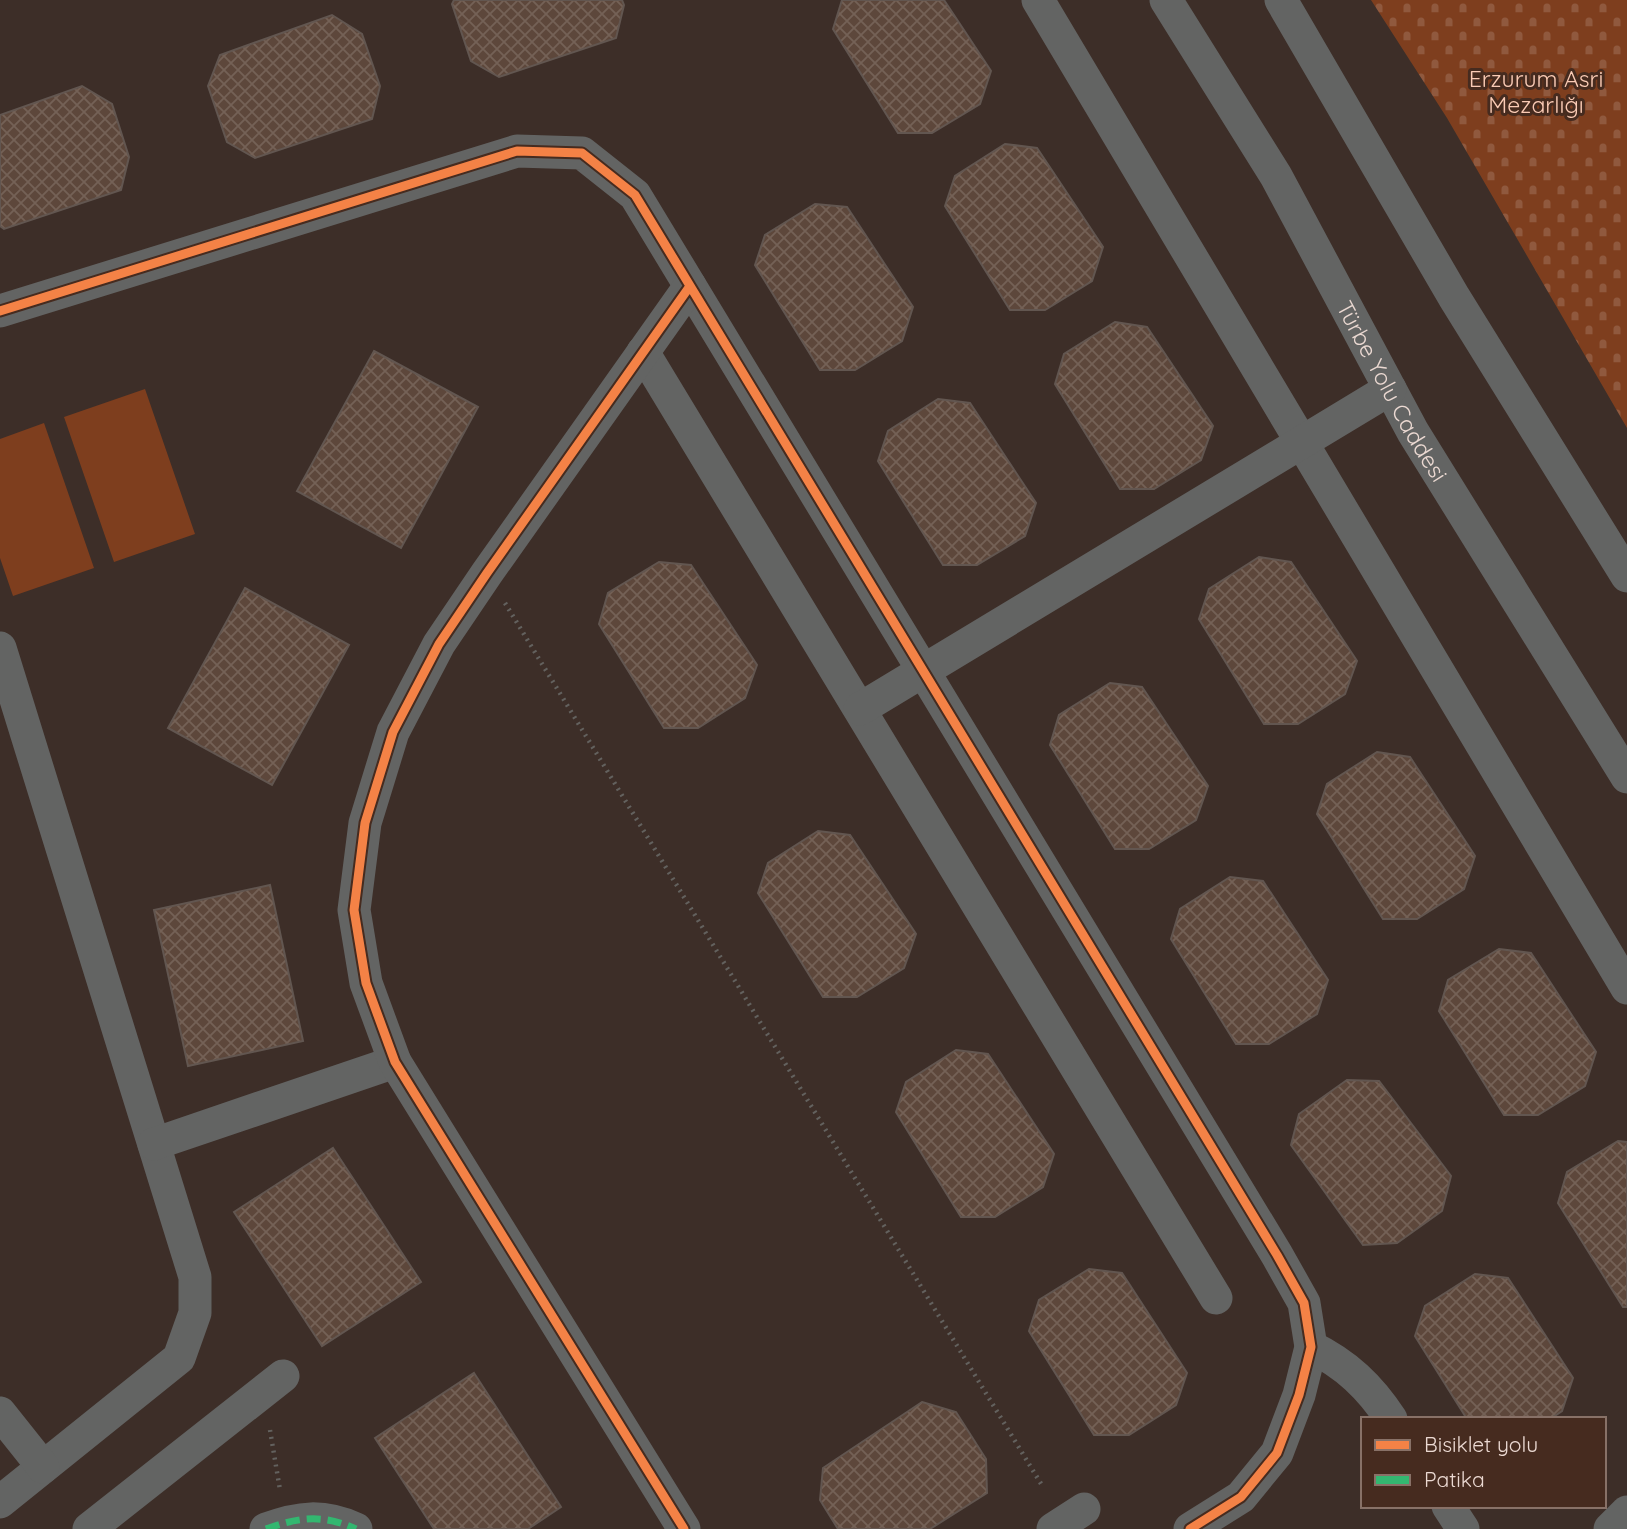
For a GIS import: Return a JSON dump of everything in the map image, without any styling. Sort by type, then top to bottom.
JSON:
[{"type":"street","points":[[1038,0],[1627,988]]},
{"type":"street","name":"Türbe Yolu Caddesi","points":[[1166,0],[1276,176],[1412,432],[1627,777]]},
{"type":"street","points":[[1281,0],[1454,297],[1627,576]]},
{"type":"street","points":[[0,311],[517,151],[582,153],[635,195],[1304,1303],[1311,1347],[1299,1395],[1277,1453],[1241,1497],[1190,1529]]},
{"type":"street","points":[[684,1529],[395,1062],[366,983],[354,910],[365,823],[393,732],[439,644],[690,286]]},
{"type":"street","points":[[643,352],[1216,1298]]},
{"type":"street","points":[[860,709],[1390,389]]},
{"type":"street","points":[[0,648],[195,1277],[195,1313],[179,1358],[0,1502]]},
{"type":"street","points":[[154,1144],[395,1062]]},
{"type":"street","points":[[1311,1347],[1334,1358],[1374,1393],[1390,1417]]},
{"type":"street","points":[[89,1529],[283,1376]]},
{"type":"street","points":[[0,1413],[43,1467]]},
{"type":"street","points":[[1449,1508],[1463,1529]]},
{"type":"street","points":[[1054,1529],[1083,1509]]},
{"type":"street","points":[[1610,1529],[1627,1512]]},
{"type":"street","points":[[276,1525],[324,1518],[356,1529]]},
{"type":"path","points":[[487,573],[1043,1487]]},
{"type":"path","points":[[270,1430],[276,1525]]},
{"type":"green space","name":"Erzurum Asri Mezarlığı","points":[[1371,0],[1627,0],[1627,428],[1447,118]]},
{"type":"green space","points":[[145,389],[195,534],[114,562],[64,417]]},
{"type":"green space","points":[[44,423],[94,568],[13,596],[0,558],[0,439]]},
{"type":"building","points":[[454,0],[622,0],[624,5],[616,38],[499,77],[471,61],[452,4]]},
{"type":"building","points":[[842,0],[944,0],[991,71],[980,104],[932,133],[898,133],[833,29]]},
{"type":"building","points":[[332,15],[362,34],[380,86],[372,119],[255,158],[227,142],[208,86],[220,55]]},
{"type":"building","points":[[82,86],[112,104],[129,157],[121,190],[4,229],[0,226],[0,115]]},
{"type":"building","points":[[1005,144],[1037,148],[1103,247],[1092,281],[1045,310],[1010,310],[945,206],[955,176]]},
{"type":"building","points":[[815,204],[847,207],[913,307],[902,341],[855,370],[820,370],[755,265],[765,235]]},
{"type":"building","points":[[1115,322],[1147,327],[1213,426],[1201,460],[1154,489],[1120,489],[1055,384],[1064,354]]},
{"type":"building","points":[[374,351],[478,407],[401,548],[297,491]]},
{"type":"building","points":[[938,399],[970,403],[1036,503],[1025,536],[977,565],[943,565],[878,461],[888,431]]},
{"type":"building","points":[[1259,557],[1291,562],[1357,661],[1345,694],[1298,724],[1264,724],[1199,619],[1209,589]]},
{"type":"building","points":[[659,562],[691,565],[757,665],[745,698],[698,728],[664,728],[599,624],[608,593]]},
{"type":"building","points":[[245,588],[349,645],[272,785],[168,728]]},
{"type":"building","points":[[1110,683],[1142,687],[1208,786],[1196,820],[1149,849],[1115,849],[1050,745],[1059,715]]},
{"type":"building","points":[[1377,752],[1410,757],[1475,856],[1464,889],[1417,919],[1383,919],[1317,814],[1327,784]]},
{"type":"building","points":[[818,831],[850,835],[916,934],[904,968],[857,997],[823,997],[758,893],[768,863]]},
{"type":"building","points":[[1230,877],[1263,881],[1328,980],[1317,1014],[1269,1044],[1236,1044],[1171,939],[1180,909]]},
{"type":"building","points":[[270,885],[303,1041],[188,1066],[154,910]]},
{"type":"building","points":[[1499,949],[1531,953],[1596,1052],[1585,1086],[1538,1115],[1504,1115],[1439,1011],[1448,980]]},
{"type":"building","points":[[956,1050],[988,1054],[1054,1154],[1043,1187],[995,1217],[961,1217],[896,1112],[906,1082]]},
{"type":"building","points":[[1347,1080],[1379,1081],[1451,1176],[1442,1211],[1397,1243],[1363,1245],[1291,1145],[1299,1114]]},
{"type":"building","points":[[1618,1141],[1627,1142],[1627,1307],[1623,1307],[1558,1203],[1567,1172]]},
{"type":"building","points":[[333,1148],[421,1282],[322,1346],[234,1212]]},
{"type":"building","points":[[1089,1269],[1122,1273],[1187,1373],[1176,1405],[1129,1435],[1094,1435],[1029,1331],[1039,1300]]},
{"type":"building","points":[[1475,1274],[1508,1278],[1573,1378],[1562,1411],[1553,1417],[1466,1417],[1415,1336],[1425,1306]]},
{"type":"building","points":[[474,1373],[561,1507],[528,1529],[434,1529],[375,1438]]},
{"type":"building","points":[[922,1402],[956,1412],[986,1459],[987,1493],[930,1529],[838,1529],[820,1500],[823,1468]]},
{"type":"marked path","points":[[266,1529],[311,1519],[333,1521],[356,1529]]},
{"type":"cycle path","points":[[0,311],[517,151],[582,153],[635,195],[1304,1303],[1311,1347],[1299,1395],[1277,1453],[1241,1497],[1190,1529]]},
{"type":"cycle path","points":[[684,1529],[395,1062],[366,983],[354,910],[365,823],[393,732],[439,644],[690,286]]}]
